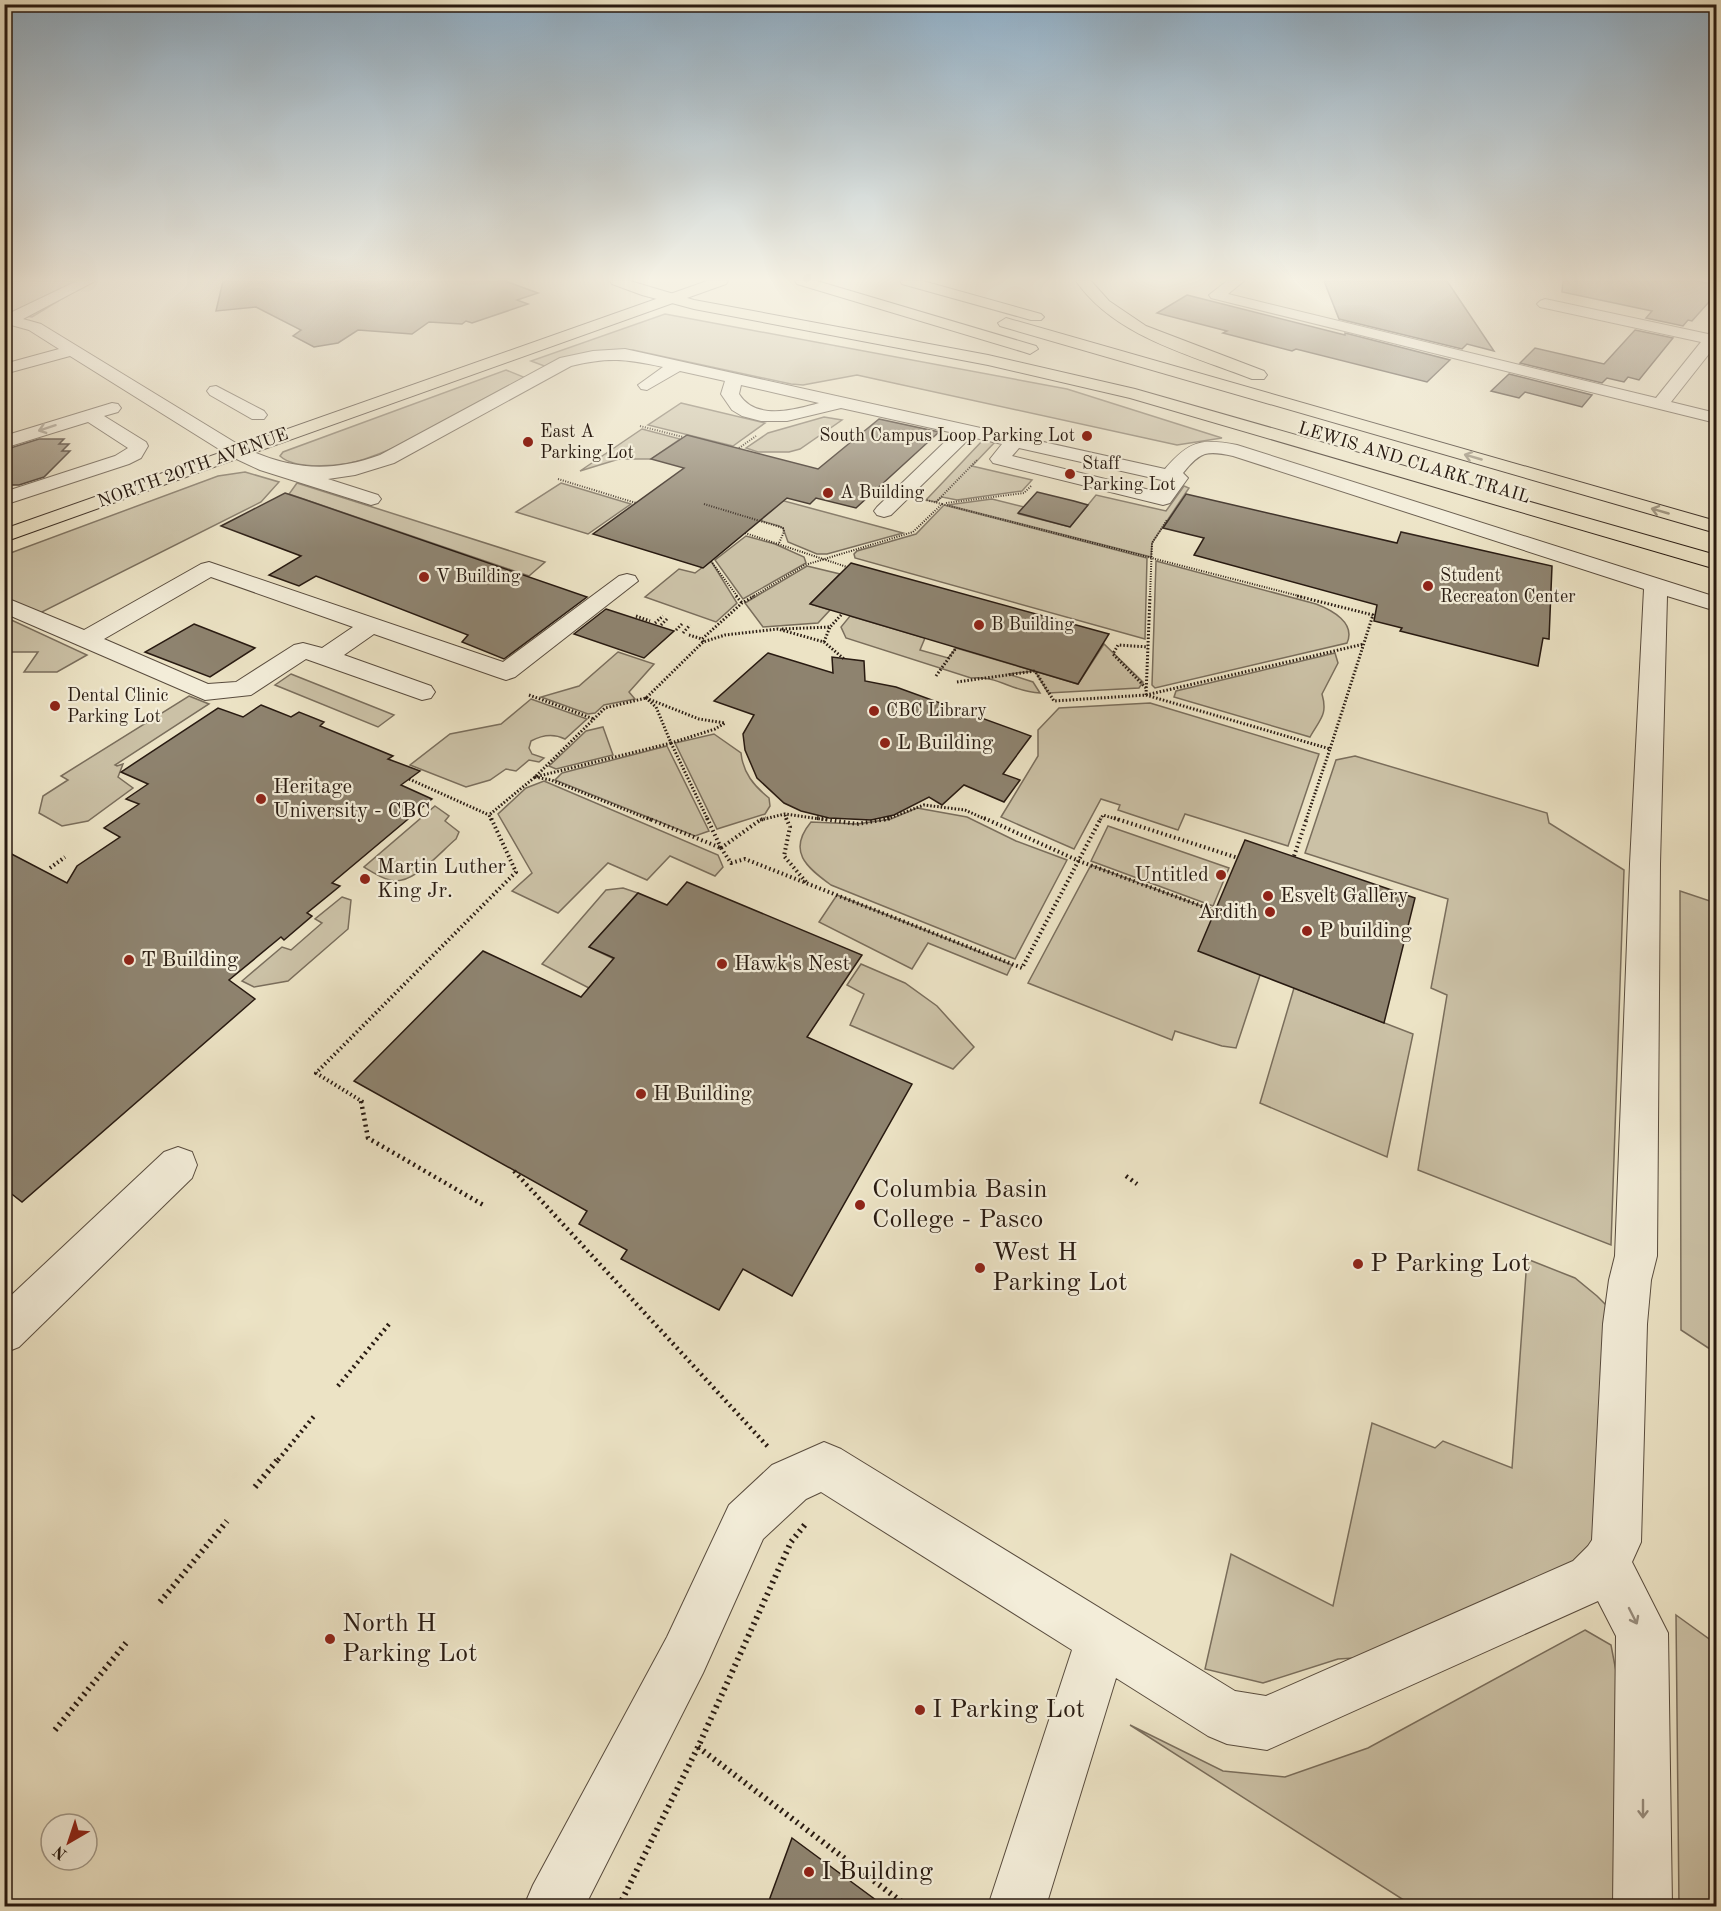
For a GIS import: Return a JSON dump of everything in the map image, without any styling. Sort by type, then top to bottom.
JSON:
[{"type":"main road","name":"NORTH 20TH AVENUE","points":[[4,536],[469,370]]},
{"type":"main road","points":[[1032,370],[1135,394],[1716,562]]},
{"type":"main road","name":"LEWIS AND CLARK TRAIL","points":[[1100,370],[1716,553]]},
{"type":"main road","points":[[1171,370],[1716,527]]},
{"type":"main road","name":"LEWIS AND CLARK TRAIL","points":[[1228,370],[1306,392]]},
{"type":"main road","points":[[1248,370],[1277,381]]},
{"type":"main road","name":"LEWIS AND CLARK TRAIL","points":[[1374,411],[1659,491]]},
{"type":"street","points":[[104,370],[237,452],[267,466],[370,499]]},
{"type":"street","points":[[267,466],[327,475],[364,468],[387,459],[551,370]]},
{"type":"street","points":[[646,385],[670,370]]},
{"type":"street","points":[[700,370],[1170,476],[1192,450],[1203,446],[1216,446],[1716,604]]},
{"type":"street","points":[[1522,370],[1716,418]]},
{"type":"street","points":[[1660,404],[1688,370]]},
{"type":"street","points":[[734,378],[730,394],[738,406],[765,416],[793,416],[839,402]]},
{"type":"street","points":[[216,391],[258,415]]},
{"type":"street","points":[[7,445],[147,397]]},
{"type":"street","points":[[934,423],[947,406]]},
{"type":"street","points":[[4,501],[134,454],[139,446],[90,415]]},
{"type":"street","points":[[884,511],[968,430]]},
{"type":"street","points":[[4,501],[36,524]]},
{"type":"street","points":[[86,639],[209,569],[506,672],[627,581]]},
{"type":"street","points":[[554,1906],[686,1655],[746,1522],[789,1482],[824,1466],[1227,1717],[1267,1723],[1591,1578],[1606,1564],[1616,1542],[1625,1324],[1635,1256],[1645,864],[1656,585]]},
{"type":"street","points":[[4,604],[205,692],[242,689],[303,650],[422,692]]},
{"type":"street","points":[[326,657],[371,625]]},
{"type":"street","points":[[4,1332],[178,1165]]},
{"type":"street","points":[[1606,1564],[1642,1633],[1643,1906]]},
{"type":"street","points":[[1017,1906],[1102,1639]]},
{"type":"path","points":[[640,426],[683,437]]},
{"type":"path","points":[[936,502],[1008,439]]},
{"type":"path","points":[[558,479],[636,503]]},
{"type":"path","points":[[489,815],[535,777],[605,708],[646,698],[702,640],[742,603],[820,559],[913,532],[942,504],[1024,493],[1034,484]]},
{"type":"path","points":[[926,500],[1373,615],[1294,856]]},
{"type":"path","points":[[704,504],[783,528],[784,532],[779,543]]},
{"type":"path","points":[[1146,695],[1152,543],[1170,515]]},
{"type":"path","points":[[745,533],[847,567]]},
{"type":"path","points":[[711,561],[742,603]]},
{"type":"path","points":[[824,642],[830,627],[842,614]]},
{"type":"path","points":[[636,616],[650,621]]},
{"type":"path","points":[[656,623],[663,616]]},
{"type":"path","points":[[661,625],[668,618]]},
{"type":"path","points":[[676,630],[683,623]]},
{"type":"path","points":[[683,633],[690,625]]},
{"type":"path","points":[[689,635],[702,640],[724,634],[830,627]]},
{"type":"path","points":[[778,629],[824,642],[844,659]]},
{"type":"path","points":[[957,682],[971,678],[1035,671],[1054,701],[1146,695],[1364,644]]},
{"type":"path","points":[[1146,688],[1113,654],[1118,645],[1148,647]]},
{"type":"path","points":[[936,676],[956,648]]},
{"type":"path","points":[[529,695],[594,719]]},
{"type":"path","points":[[1146,695],[1330,749]]},
{"type":"path","points":[[535,777],[714,730],[725,723],[699,719],[646,698]]},
{"type":"path","points":[[646,698],[656,707],[670,742],[721,848],[731,863],[745,859],[1022,968],[1103,815],[1238,858]]},
{"type":"path","points":[[535,777],[550,780],[721,848]]},
{"type":"path","points":[[409,779],[489,815],[516,872],[316,1073],[363,1102],[368,1138],[485,1206]]},
{"type":"path","points":[[721,848],[760,820],[784,814],[857,824],[891,819],[924,805],[965,810],[1079,861],[1215,911]]},
{"type":"path","points":[[784,814],[790,827],[784,856],[806,883]]},
{"type":"path","points":[[50,868],[65,857]]},
{"type":"path","points":[[514,1171],[770,1449]]},
{"type":"path","points":[[1126,1176],[1137,1184]]},
{"type":"path","points":[[338,1386],[390,1323]]},
{"type":"path","points":[[255,1487],[315,1415]]},
{"type":"path","points":[[619,1906],[698,1747],[791,1542],[808,1520]]},
{"type":"path","points":[[160,1602],[227,1521]]},
{"type":"path","points":[[54,1730],[126,1643]]},
{"type":"path","points":[[698,1747],[908,1906]]},
{"type":"path","points":[[4,1791],[11,1783]]},
{"type":"shaded area","points":[[506,370],[526,378],[406,443],[357,461],[321,466],[297,464],[280,456],[283,452]]},
{"type":"shaded area","points":[[727,370],[966,370],[1067,389],[1222,438],[1177,445],[857,375],[803,385]]},
{"type":"shaded area","points":[[681,403],[765,423],[733,446],[648,425]]},
{"type":"shaded area","points":[[824,417],[842,420],[800,449],[789,452],[758,452],[746,448],[768,433]]},
{"type":"shaded area","points":[[642,429],[680,439],[651,459],[619,459],[580,471]]},
{"type":"shaded area","points":[[983,440],[995,442],[972,466],[1032,480],[1022,491],[957,500],[942,497],[936,502],[926,500]]},
{"type":"shaded area","points":[[245,472],[279,482],[261,502],[40,613],[5,598],[5,555],[218,476]]},
{"type":"shaded area","points":[[297,483],[545,562],[529,576],[289,494]]},
{"type":"shaded area","points":[[561,483],[631,504],[588,534],[516,512]]},
{"type":"shaded area","points":[[1184,486],[1189,488],[1152,543],[1151,557],[947,505],[992,499],[1024,507],[1019,514],[1070,527],[1096,495],[1166,511]]},
{"type":"shaded area","points":[[758,494],[903,533],[827,554],[817,554],[788,542],[783,528],[779,526],[704,504]]},
{"type":"shaded area","points":[[944,505],[1147,558],[1145,639],[855,558],[854,554],[857,551],[916,534]]},
{"type":"shaded area","points":[[746,536],[775,544],[804,557],[806,563],[743,599],[715,560]]},
{"type":"shaded area","points":[[711,561],[737,603],[716,622],[645,597],[679,569],[695,573]]},
{"type":"shaded area","points":[[1156,561],[1316,604],[1335,614],[1345,623],[1349,636],[1347,643],[1155,688],[1152,685]]},
{"type":"shaded area","points":[[807,566],[840,574],[810,604],[830,610],[818,623],[763,627],[745,603]]},
{"type":"shaded area","points":[[850,616],[925,638],[920,650],[948,658],[956,648],[1034,671],[1008,674],[1033,682],[1040,693],[1021,690],[989,679],[971,678],[846,638],[841,627]]},
{"type":"shaded area","points":[[4,617],[87,655],[57,672],[24,672],[38,652],[5,652]]},
{"type":"shaded area","points":[[1104,644],[1143,682],[1139,688],[1048,693],[1035,671],[1078,684]]},
{"type":"shaded area","points":[[618,652],[654,664],[629,692],[635,699],[604,705],[595,713],[588,714],[541,697],[579,686]]},
{"type":"shaded area","points":[[1335,653],[1338,663],[1322,694],[1323,712],[1310,737],[1174,697],[1176,691]]},
{"type":"shaded area","points":[[291,674],[394,715],[378,727],[275,685]]},
{"type":"shaded area","points":[[189,696],[209,704],[115,765],[123,764],[118,777],[133,788],[88,821],[62,826],[39,813],[43,796],[68,780],[61,776]]},
{"type":"shaded area","points":[[531,699],[587,719],[565,739],[548,736],[531,741],[529,748],[532,754],[544,758],[539,762],[529,760],[516,771],[506,769],[490,780],[466,787],[410,765],[450,734],[501,724]]},
{"type":"shaded area","points":[[1150,703],[1319,754],[1288,846],[1185,814],[1178,830],[1118,810],[1120,805],[1101,799],[1074,849],[1001,817],[1038,756],[1038,730],[1059,708]]},
{"type":"shaded area","points":[[603,727],[613,755],[556,769],[549,766],[586,731]]},
{"type":"shaded area","points":[[714,734],[741,753],[747,773],[754,784],[769,798],[770,806],[765,814],[717,829],[675,743]]},
{"type":"shaded area","points":[[667,746],[709,831],[695,836],[555,780],[562,773]]},
{"type":"shaded area","points":[[1355,756],[1547,813],[1549,823],[1624,870],[1611,1245],[1418,1170],[1447,995],[1431,988],[1448,899],[1305,853],[1336,760]]},
{"type":"shaded area","points":[[544,781],[718,855],[723,867],[715,876],[670,856],[647,880],[608,863],[558,913],[512,891],[532,873],[498,814],[526,788]]},
{"type":"shaded area","points":[[435,806],[449,816],[445,821],[459,832],[456,839],[425,867],[416,874],[398,881],[383,878],[364,867]]},
{"type":"shaded area","points":[[917,808],[967,817],[1016,841],[1067,860],[1015,959],[831,885],[814,872],[803,858],[800,842],[811,822],[857,824],[891,819]]},
{"type":"shaded area","points":[[1108,826],[1229,868],[1213,906],[1091,861]]},
{"type":"shaded area","points":[[1091,865],[1215,911],[1260,975],[1236,1048],[1222,1046],[1175,1031],[1172,1040],[1028,983]]},
{"type":"shaded area","points":[[623,888],[638,893],[589,947],[614,959],[589,988],[542,964],[606,890]]},
{"type":"shaded area","points":[[1680,891],[1716,903],[1716,1353],[1681,1330]]},
{"type":"shaded area","points":[[837,895],[1012,965],[1007,975],[928,943],[912,969],[819,922]]},
{"type":"shaded area","points":[[342,897],[351,900],[348,929],[288,981],[254,987],[242,981],[282,947],[291,950],[322,923],[315,919]]},
{"type":"shaded area","points":[[861,964],[905,983],[937,1006],[974,1047],[953,1069],[850,1025],[864,994],[847,985]]},
{"type":"shaded area","points":[[1294,988],[1413,1034],[1387,1157],[1260,1103]]},
{"type":"shaded area","points":[[1527,1259],[1575,1278],[1625,1324],[1616,1542],[1420,1654],[1338,1659],[1263,1683],[1205,1669],[1231,1554],[1333,1606],[1372,1423],[1435,1448],[1443,1441],[1512,1468]]},
{"type":"shaded area","points":[[1676,1615],[1716,1644],[1716,1906],[1679,1906]]},
{"type":"shaded area","points":[[1585,1630],[1611,1645],[1622,1703],[1617,1906],[1413,1906],[1130,1725],[1223,1771],[1285,1777],[1368,1748]]},
{"type":"building","points":[[1380,370],[1439,370],[1427,382]]},
{"type":"building","points":[[1549,370],[1647,370],[1639,380],[1628,377],[1624,382],[1607,378],[1602,383]]},
{"type":"building","points":[[1509,374],[1592,395],[1582,407],[1525,392],[1519,398],[1491,391]]},
{"type":"building","name":"A Building","points":[[879,419],[939,432],[856,508],[816,498],[810,504],[787,498],[703,568],[593,534],[684,468],[651,459],[687,435],[818,469]]},
{"type":"building","points":[[39,439],[64,439],[59,444],[69,444],[62,451],[70,451],[44,477],[19,485],[4,485],[4,450]]},
{"type":"building","points":[[1037,492],[1088,505],[1070,527],[1018,513]]},
{"type":"building","name":"V Building","points":[[285,493],[587,597],[504,659],[462,642],[468,635],[316,576],[299,586],[269,575],[301,556],[221,526]]},
{"type":"building","name":"Student Recreaton Center","points":[[1186,494],[1397,543],[1401,532],[1552,566],[1549,639],[1543,638],[1538,666],[1400,631],[1402,628],[1374,621],[1377,605],[1194,555],[1204,538],[1163,528]]},
{"type":"building","name":"B Building","points":[[851,563],[1109,634],[1078,684],[810,604]]},
{"type":"building","points":[[606,609],[674,631],[644,658],[574,634]]},
{"type":"building","points":[[194,624],[255,648],[210,677],[145,652]]},
{"type":"building","name":"L Building","points":[[768,653],[833,673],[832,657],[864,661],[865,681],[896,687],[1031,736],[1003,774],[1020,780],[1004,802],[964,785],[942,805],[929,797],[894,815],[871,820],[829,818],[801,811],[784,803],[757,778],[745,750],[743,734],[754,715],[714,701]]},
{"type":"building","name":"T Building","points":[[261,705],[291,717],[299,712],[324,722],[320,726],[393,756],[388,759],[420,771],[401,785],[432,799],[332,883],[340,886],[307,913],[312,916],[284,940],[281,937],[229,980],[255,999],[22,1202],[4,1188],[4,850],[67,883],[77,866],[120,837],[104,828],[139,804],[126,799],[148,784],[121,772],[218,708],[243,717]]},
{"type":"building","name":"P building","points":[[1245,840],[1415,898],[1384,1023],[1198,951]]},
{"type":"building","name":"H Building","points":[[687,882],[862,955],[807,1037],[912,1084],[792,1296],[743,1269],[719,1310],[621,1259],[627,1250],[579,1224],[587,1211],[354,1081],[483,951],[581,997],[614,958],[589,947],[638,893],[667,905]]},
{"type":"building","name":"I Building","points":[[792,1838],[884,1906],[767,1906]]},
{"type":"place","name":"South Campus Loop Parking Lot","points":[[1087,436]]},
{"type":"place","name":"East A Parking Lot","points":[[528,442]]},
{"type":"place","name":"Staff Parking Lot","points":[[1070,474]]},
{"type":"place","name":"A Building","points":[[828,493]]},
{"type":"place","name":"V Building","points":[[424,577]]},
{"type":"place","name":"Student Recreaton Center","points":[[1428,586]]},
{"type":"place","name":"B Building","points":[[979,625]]},
{"type":"place","name":"Dental Clinic Parking Lot","points":[[55,706]]},
{"type":"place","name":"CBC Library","points":[[874,711]]},
{"type":"place","name":"L Building","points":[[885,743]]},
{"type":"place","name":"Heritage University - CBC","points":[[261,799]]},
{"type":"place","name":"Untitled","points":[[1221,875]]},
{"type":"place","name":"Martin Luther King Jr.","points":[[365,879]]},
{"type":"place","name":"Esvelt Gallery","points":[[1268,896]]},
{"type":"place","name":"Ardith","points":[[1270,912]]},
{"type":"place","name":"P building","points":[[1307,931]]},
{"type":"place","name":"T Building","points":[[129,960]]},
{"type":"place","name":"Hawk's Nest","points":[[722,964]]},
{"type":"place","name":"H Building","points":[[641,1094]]},
{"type":"place","name":"Columbia Basin College - Pasco","points":[[860,1205]]},
{"type":"place","name":"P Parking Lot","points":[[1358,1264]]},
{"type":"place","name":"West H Parking Lot","points":[[980,1268]]},
{"type":"place","name":"North H Parking Lot","points":[[330,1639]]},
{"type":"place","name":"I Parking Lot","points":[[920,1710]]},
{"type":"place","name":"I Building","points":[[809,1872]]}]
